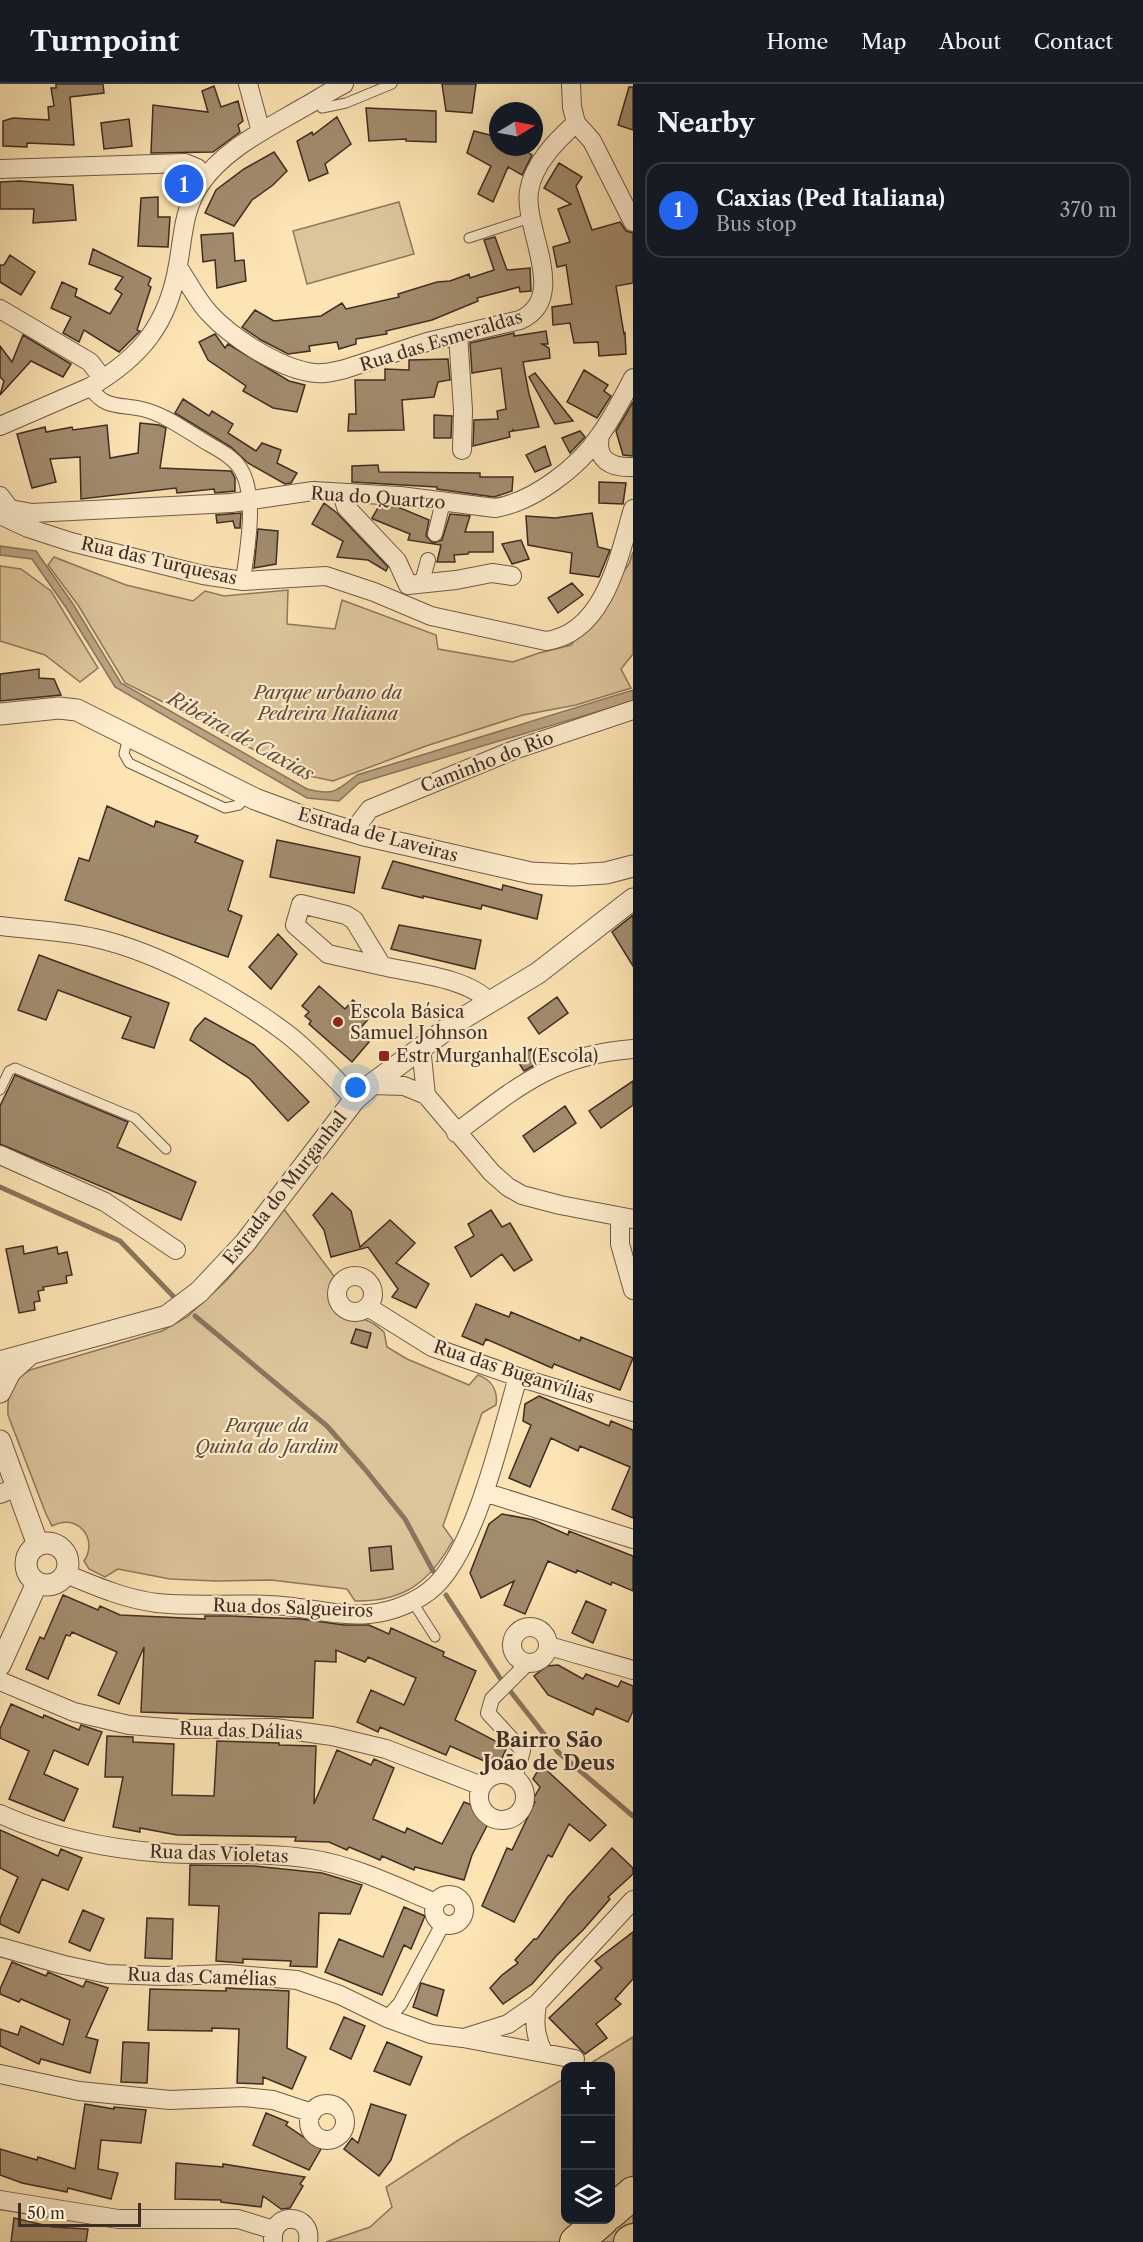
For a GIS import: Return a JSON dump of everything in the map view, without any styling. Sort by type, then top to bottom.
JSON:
[{"type":"highway","points":[[615,2208],[633,2193]]},
{"type":"highway","points":[[576,2242],[597,2224]]},
{"type":"street","points":[[248,84],[261,132]]},
{"type":"street","points":[[0,426],[97,383],[147,340],[160,324],[178,267],[183,223],[191,199],[205,177],[261,132],[344,84]]},
{"type":"street","points":[[571,84],[572,107],[576,123],[592,141],[633,222]]},
{"type":"street","name":"Rua das Esmeraldas","points":[[178,267],[208,312],[227,330],[267,356],[309,372],[323,373],[345,369],[427,342],[520,320],[535,309],[542,297],[543,267],[530,218],[529,190],[533,177],[555,142],[576,123]]},
{"type":"street","points":[[0,169],[185,163],[197,168],[205,177]]},
{"type":"street","points":[[0,309],[90,362],[97,383],[96,396],[106,403],[133,407],[162,416],[230,457],[240,467],[250,500],[243,581]]},
{"type":"street","points":[[458,334],[463,410],[462,450]]},
{"type":"street","name":"Rua do Quartzo","points":[[0,496],[10,509],[32,513],[231,503],[303,492],[400,496],[495,508],[520,502],[565,472],[604,429],[633,378]]},
{"type":"street","points":[[633,403],[604,429],[598,445],[602,457],[608,462],[617,466],[633,467]]},
{"type":"street","points":[[342,493],[346,507],[397,561],[415,584]]},
{"type":"street","points":[[435,534],[443,502]]},
{"type":"street","name":"Rua das Turquesas","points":[[0,516],[71,542],[203,575],[243,581],[326,576],[374,592],[431,616],[546,641],[563,637],[582,625],[597,606],[616,562],[633,509]]},
{"type":"street","points":[[401,604],[428,561]]},
{"type":"street","points":[[415,584],[456,580],[492,573],[512,576]]},
{"type":"street","name":"Estrada de Laveiras","points":[[0,714],[66,708],[77,710],[248,795],[304,817],[353,831],[531,873],[573,875],[606,873],[633,866]]},
{"type":"street","name":"Caminho do Rio","points":[[353,831],[370,809],[514,750],[633,710]]},
{"type":"street","name":"Estrada do Murganhal","points":[[0,1362],[166,1316],[199,1293],[245,1243],[355,1099],[421,1047],[489,1002],[538,974],[633,899]]},
{"type":"street","points":[[382,966],[354,920],[346,915],[301,904],[295,925],[322,949],[335,956],[465,984],[474,988],[489,1002]]},
{"type":"street","points":[[0,926],[94,937],[119,944],[180,969],[287,1034],[355,1099]]},
{"type":"street","points":[[421,1047],[426,1095]]},
{"type":"street","points":[[456,1133],[518,1086],[550,1068],[596,1054],[633,1049]]},
{"type":"street","points":[[371,1085],[404,1086],[426,1095],[492,1173],[508,1187],[522,1195],[627,1218],[620,1244],[633,1290]]},
{"type":"street","points":[[0,1155],[105,1202],[176,1250]]},
{"type":"street","name":"Rua das Buganvílias","points":[[368,1307],[432,1347],[518,1377],[633,1412]]},
{"type":"street","points":[[0,1392],[10,1372],[29,1355]]},
{"type":"street","name":"Rua dos Salgueiros","points":[[66,1574],[130,1598],[156,1603],[277,1605],[369,1614],[389,1610],[412,1601],[434,1586],[450,1568],[465,1540],[484,1492],[518,1377]]},
{"type":"street","points":[[0,1441],[9,1491],[38,1545]]},
{"type":"street","points":[[484,1492],[633,1539]]},
{"type":"street","points":[[51,1543],[62,1549],[68,1561],[66,1574],[51,1585],[37,1583],[28,1574],[26,1567],[28,1554],[38,1545],[51,1543]]},
{"type":"street","points":[[0,1665],[37,1583]]},
{"type":"street","points":[[530,1627],[546,1635],[549,1646],[545,1658],[534,1664],[527,1664],[516,1658],[512,1646],[519,1630],[530,1627]]},
{"type":"street","points":[[549,1646],[633,1670]]},
{"type":"street","points":[[514,1778],[524,1751],[488,1713],[492,1699],[527,1664]]},
{"type":"street","name":"Rua das Dálias","points":[[0,1681],[74,1712],[129,1725],[180,1729],[275,1728],[332,1736],[386,1749],[482,1786]]},
{"type":"street","points":[[508,1775],[514,1778],[520,1783],[525,1797],[520,1811],[508,1820],[501,1820],[487,1814],[480,1801],[482,1786],[493,1776],[508,1775]]},
{"type":"street","name":"Rua das Violetas","points":[[0,1814],[68,1839],[119,1849],[166,1853],[262,1853],[312,1859],[362,1872],[436,1903]]},
{"type":"street","points":[[447,1895],[457,1898],[463,1905],[463,1914],[458,1922],[443,1924],[434,1913],[436,1903],[447,1895]]},
{"type":"street","points":[[463,2038],[508,2024],[537,2004],[633,1900]]},
{"type":"street","points":[[387,2018],[400,2004],[443,1924]]},
{"type":"street","name":"Rua das Camélias","points":[[0,1947],[107,1974],[164,1976],[228,1974],[297,1980],[340,1995],[387,2018],[431,2034],[575,2059]]},
{"type":"street","points":[[537,2004],[534,2025],[536,2037],[543,2052]]},
{"type":"street","points":[[0,2074],[80,2091],[170,2100],[243,2097],[273,2100],[312,2113]]},
{"type":"street","points":[[0,2200],[118,2219],[238,2219],[274,2236],[282,2221],[295,2219],[308,2231],[308,2242]]},
{"type":"lane","points":[[318,99],[322,108],[346,103],[392,84]]},
{"type":"lane","points":[[469,238],[530,218]]},
{"type":"lane","points":[[0,1090],[9,1071],[15,1068],[135,1118],[166,1149]]},
{"type":"lane","points":[[412,1601],[435,1637]]},
{"type":"green space","points":[[399,202],[414,254],[307,284],[293,231]]},
{"type":"green space","name":"Parque urbano da Pedreira Italiana","points":[[633,552],[633,654],[621,669],[631,688],[576,705],[523,715],[426,746],[333,781],[300,774],[125,683],[78,605],[48,565],[54,557],[126,585],[193,601],[205,591],[224,596],[288,590],[287,624],[335,629],[342,600],[436,635],[438,649],[513,662],[571,645],[629,564]]},
{"type":"green space","points":[[0,566],[21,569],[51,591],[98,668],[80,682],[45,655],[0,641]]},
{"type":"green space","name":"Parque da Quinta do Jardim","points":[[283,1208],[334,1276],[329,1299],[338,1313],[374,1324],[384,1332],[387,1347],[407,1359],[469,1385],[478,1375],[493,1387],[496,1405],[482,1413],[443,1526],[453,1540],[435,1567],[414,1587],[388,1598],[372,1600],[355,1601],[347,1589],[271,1580],[170,1579],[118,1569],[105,1577],[89,1569],[84,1561],[89,1544],[83,1530],[70,1522],[52,1526],[46,1514],[8,1415],[11,1388],[23,1374],[30,1370],[162,1331],[187,1317],[226,1281],[254,1249]]},
{"type":"green space","points":[[633,2037],[633,2242],[326,2242],[370,2227],[392,2207],[386,2187],[460,2139],[561,2080],[561,2224],[615,2224],[615,2062],[592,2062]]},
{"type":"shaded area","points":[[0,546],[36,551],[73,604],[121,683],[307,789],[323,792],[335,791],[357,775],[633,690],[633,701],[359,783],[339,801],[307,798],[115,687],[67,609],[32,559],[0,555]]},
{"type":"building","points":[[56,84],[103,84],[104,93],[70,97],[74,145],[27,143],[27,147],[3,146],[3,121],[13,118],[49,120],[48,107],[54,106],[51,88],[56,88]]},
{"type":"building","points":[[442,84],[476,84],[472,113],[446,111]]},
{"type":"building","points":[[214,86],[221,107],[238,101],[243,121],[238,125],[240,132],[213,152],[151,153],[153,105],[208,112],[202,91]]},
{"type":"building","points":[[629,87],[633,87],[633,130],[618,125]]},
{"type":"building","points":[[366,108],[436,111],[436,142],[406,141],[406,139],[369,141]]},
{"type":"building","points":[[337,117],[351,144],[325,164],[328,173],[309,181],[297,141],[312,132],[313,135]]},
{"type":"building","points":[[129,119],[132,146],[104,149],[101,123]]},
{"type":"building","points":[[474,131],[489,135],[489,156],[532,156],[522,175],[508,167],[493,202],[478,194],[491,166],[467,153]]},
{"type":"building","points":[[274,152],[287,171],[273,185],[252,200],[234,226],[205,213],[216,190],[244,169]]},
{"type":"building","points":[[559,163],[582,177],[576,186],[592,230],[620,222],[626,231],[633,233],[633,283],[616,286],[625,333],[626,354],[599,356],[598,342],[574,343],[570,323],[553,325],[552,307],[572,304],[566,265],[557,267],[553,247],[570,242],[558,209],[571,204],[544,188]]},
{"type":"building","points":[[20,181],[73,185],[76,220],[33,223],[34,209],[0,209],[0,182]]},
{"type":"building","points":[[158,197],[158,217],[170,217],[168,247],[138,246],[141,198]]},
{"type":"building","points":[[233,233],[235,261],[244,260],[246,281],[217,288],[215,260],[203,262],[201,235]]},
{"type":"building","points":[[495,237],[507,270],[530,268],[531,291],[520,292],[519,287],[477,298],[478,301],[432,320],[386,331],[387,334],[356,339],[356,344],[339,349],[337,342],[309,346],[310,351],[288,354],[242,327],[255,310],[274,321],[321,316],[342,303],[346,309],[399,297],[398,294],[437,282],[450,281],[469,274],[470,278],[494,270],[484,240]]},
{"type":"building","points":[[93,249],[151,278],[148,285],[151,287],[137,330],[140,331],[119,352],[84,330],[79,342],[63,333],[71,317],[51,308],[62,282],[77,289],[75,296],[110,314],[122,294],[115,289],[123,277],[89,264]]},
{"type":"building","points":[[10,255],[35,272],[21,295],[0,282],[0,265],[4,265]]},
{"type":"building","points":[[546,331],[548,344],[542,344],[549,348],[550,358],[523,362],[529,394],[539,427],[514,431],[513,429],[509,432],[510,437],[473,446],[474,420],[498,419],[497,411],[506,409],[501,368],[472,373],[470,343],[514,333],[514,336]]},
{"type":"building","points":[[215,334],[225,348],[228,344],[289,381],[305,385],[297,412],[273,408],[243,391],[246,386],[208,360],[199,342]]},
{"type":"building","points":[[23,335],[71,364],[63,377],[31,361],[0,395],[4,381],[0,377],[0,346],[12,362]]},
{"type":"building","points":[[448,359],[450,380],[438,382],[434,397],[402,400],[404,430],[348,431],[349,414],[356,414],[355,380],[385,380],[385,369],[409,370],[409,360]]},
{"type":"building","points":[[584,370],[608,385],[604,391],[611,396],[597,418],[567,402]]},
{"type":"building","points":[[535,373],[573,421],[555,424],[529,377]]},
{"type":"building","points":[[183,399],[209,416],[212,411],[233,424],[228,433],[256,451],[262,443],[281,450],[277,463],[297,473],[291,483],[285,484],[248,463],[231,447],[175,413]]},
{"type":"building","points":[[633,402],[633,456],[623,455],[616,431]]},
{"type":"building","points":[[434,415],[452,416],[451,438],[434,438]]},
{"type":"building","points":[[140,423],[166,428],[160,468],[231,471],[235,478],[235,491],[215,493],[214,489],[177,493],[176,488],[81,499],[80,457],[50,459],[56,482],[32,488],[17,434],[45,427],[46,432],[72,427],[73,430],[107,425],[110,458],[138,453]]},
{"type":"building","points":[[580,431],[585,437],[570,453],[562,438]]},
{"type":"building","points":[[545,446],[551,465],[535,472],[526,455]]},
{"type":"building","points":[[378,465],[379,472],[480,473],[480,477],[513,477],[512,491],[494,497],[437,489],[437,487],[352,482],[352,466]]},
{"type":"building","points":[[599,482],[626,483],[623,504],[599,503]]},
{"type":"building","points":[[324,503],[337,513],[388,567],[386,571],[368,560],[337,557],[343,541],[312,524]]},
{"type":"building","points":[[379,506],[398,507],[429,520],[426,536],[433,543],[442,540],[450,514],[470,516],[465,532],[493,532],[493,552],[469,552],[454,555],[455,562],[437,562],[441,545],[408,540],[410,534],[373,519]]},
{"type":"building","points":[[241,513],[240,528],[235,528],[233,521],[217,523],[216,515]]},
{"type":"building","points":[[592,513],[598,547],[610,550],[599,577],[570,573],[572,553],[528,545],[526,516],[555,518]]},
{"type":"building","points":[[258,529],[278,531],[276,564],[254,568]]},
{"type":"building","points":[[521,540],[529,559],[512,564],[502,544]]},
{"type":"building","points":[[572,583],[583,595],[558,613],[548,598]]},
{"type":"building","points":[[39,669],[39,678],[54,679],[61,695],[0,701],[0,674]]},
{"type":"building","points":[[107,806],[154,827],[156,821],[198,836],[195,842],[243,861],[228,910],[242,916],[228,957],[65,900],[79,858],[89,861]]},
{"type":"building","points":[[277,840],[360,857],[354,893],[270,877]]},
{"type":"building","points":[[393,861],[502,890],[503,885],[542,895],[537,919],[482,905],[481,909],[382,888]]},
{"type":"building","points":[[633,915],[633,966],[612,932]]},
{"type":"building","points":[[399,925],[481,940],[475,969],[391,949]]},
{"type":"building","points":[[278,934],[297,954],[271,989],[249,967]]},
{"type":"building","points":[[39,955],[169,1003],[154,1048],[122,1038],[131,1017],[58,990],[46,1020],[18,1010]]},
{"type":"building","points":[[319,986],[345,1009],[353,1000],[371,1016],[357,1032],[369,1042],[352,1062],[309,1024],[311,1021],[305,1016],[309,1012],[302,1006]]},
{"type":"building","points":[[557,997],[568,1013],[539,1034],[528,1018]]},
{"type":"building","points":[[205,1018],[254,1045],[309,1102],[288,1121],[249,1078],[190,1040],[195,1029]]},
{"type":"building","points":[[531,1049],[538,1063],[524,1071],[515,1057]]},
{"type":"building","points":[[15,1075],[128,1122],[117,1147],[196,1182],[181,1220],[0,1144],[0,1106]]},
{"type":"building","points":[[633,1081],[633,1105],[601,1128],[589,1111]]},
{"type":"building","points":[[565,1106],[576,1123],[534,1152],[523,1136]]},
{"type":"building","points":[[332,1193],[351,1211],[360,1247],[390,1220],[415,1243],[396,1263],[429,1284],[416,1308],[392,1297],[398,1289],[368,1247],[331,1257],[324,1230],[313,1215]]},
{"type":"building","points":[[491,1210],[502,1227],[510,1223],[532,1260],[514,1271],[502,1254],[471,1277],[455,1247],[474,1236],[468,1224]]},
{"type":"building","points":[[23,1246],[24,1254],[57,1247],[58,1254],[67,1252],[72,1275],[66,1276],[67,1283],[43,1287],[44,1290],[38,1291],[40,1301],[34,1302],[35,1310],[19,1313],[6,1249]]},
{"type":"building","points":[[476,1304],[509,1317],[511,1312],[580,1341],[581,1337],[633,1358],[620,1390],[554,1364],[552,1368],[486,1339],[483,1345],[462,1336]]},
{"type":"building","points":[[356,1329],[371,1333],[367,1348],[351,1343]]},
{"type":"building","points":[[539,1396],[609,1426],[611,1421],[633,1430],[633,1518],[612,1509],[630,1467],[580,1446],[578,1451],[551,1438],[530,1487],[509,1478],[531,1425],[523,1421],[525,1404]]},
{"type":"building","points":[[502,1514],[534,1520],[568,1535],[569,1531],[633,1556],[633,1591],[612,1582],[611,1585],[577,1570],[576,1573],[548,1561],[525,1614],[504,1605],[514,1581],[481,1598],[470,1573],[489,1524]]},
{"type":"building","points":[[391,1546],[393,1569],[371,1571],[369,1548]]},
{"type":"building","points":[[63,1595],[98,1610],[100,1606],[120,1615],[205,1619],[205,1616],[231,1616],[301,1619],[344,1625],[369,1625],[389,1634],[391,1628],[444,1652],[443,1656],[476,1671],[455,1720],[507,1747],[498,1767],[450,1746],[446,1755],[380,1727],[378,1732],[357,1722],[371,1690],[404,1705],[416,1678],[368,1657],[365,1662],[336,1650],[336,1662],[315,1661],[313,1718],[141,1712],[144,1647],[119,1704],[98,1695],[117,1652],[72,1632],[70,1636],[66,1635],[48,1679],[26,1669],[40,1637],[44,1639]]},
{"type":"building","points":[[586,1601],[606,1610],[593,1643],[572,1633]]},
{"type":"building","points":[[558,1665],[583,1679],[586,1674],[618,1687],[621,1681],[633,1686],[633,1711],[628,1722],[596,1708],[593,1715],[548,1695],[534,1676],[547,1666]]},
{"type":"building","points":[[11,1704],[79,1730],[81,1725],[102,1732],[88,1765],[54,1750],[44,1774],[78,1789],[64,1821],[9,1799],[29,1751],[0,1738],[0,1729]]},
{"type":"building","points":[[107,1736],[133,1737],[133,1742],[174,1744],[172,1795],[214,1796],[217,1741],[279,1743],[279,1745],[316,1746],[314,1804],[337,1750],[371,1765],[374,1759],[394,1768],[373,1819],[405,1833],[407,1828],[442,1844],[464,1802],[482,1809],[480,1816],[490,1820],[472,1855],[464,1880],[415,1867],[414,1870],[382,1856],[380,1860],[349,1847],[347,1850],[329,1842],[295,1841],[296,1837],[177,1835],[140,1828],[140,1832],[113,1827],[123,1777],[105,1777]]},
{"type":"building","points":[[541,1765],[606,1825],[590,1841],[569,1824],[552,1857],[548,1855],[514,1922],[482,1906],[507,1848],[512,1850],[535,1802],[532,1801],[540,1787],[533,1779]]},
{"type":"building","points":[[0,1830],[58,1856],[61,1849],[82,1858],[68,1890],[42,1879],[19,1933],[0,1924],[18,1877],[0,1868]]},
{"type":"building","points":[[612,1848],[633,1868],[633,1874],[608,1897],[610,1899],[583,1930],[532,1984],[503,2004],[490,1988],[518,1963],[515,1960],[534,1939],[537,1939],[568,1897]]},
{"type":"building","points":[[190,1865],[253,1866],[322,1873],[362,1885],[350,1914],[319,1913],[317,1967],[290,1966],[291,1961],[243,1959],[243,1963],[216,1961],[219,1906],[189,1905]]},
{"type":"building","points":[[404,1907],[425,1916],[411,1949],[404,1945],[382,1995],[325,1972],[339,1939],[383,1957]]},
{"type":"building","points":[[83,1910],[104,1919],[90,1951],[69,1942]]},
{"type":"building","points":[[147,1918],[173,1919],[172,1959],[145,1958]]},
{"type":"building","points":[[633,1932],[633,1979],[615,1999],[621,2004],[596,2024],[607,2038],[585,2054],[549,2018],[602,1968],[595,1961]]},
{"type":"building","points":[[12,1962],[46,1976],[48,1972],[83,1987],[86,1981],[108,1988],[86,2037],[98,2040],[90,2073],[41,2059],[39,2064],[0,2046],[0,2029],[18,2035],[21,2026],[63,2045],[70,2020],[21,1999],[19,2002],[0,1994]]},
{"type":"building","points":[[421,1983],[444,1990],[437,2016],[413,2007]]},
{"type":"building","points":[[226,1988],[289,1991],[287,2048],[306,2057],[292,2089],[263,2077],[263,2084],[237,2083],[239,2029],[148,2030],[150,1989],[226,1991]]},
{"type":"building","points":[[344,2017],[365,2026],[351,2059],[330,2049]]},
{"type":"building","points":[[123,2042],[149,2043],[147,2083],[121,2082]]},
{"type":"building","points":[[387,2042],[422,2057],[410,2085],[374,2071]]},
{"type":"building","points":[[85,2104],[114,2109],[114,2107],[146,2110],[141,2143],[101,2140],[98,2169],[118,2173],[111,2199],[68,2188],[67,2192],[22,2183],[0,2175],[0,2149],[37,2160],[38,2157],[75,2169]]},
{"type":"building","points":[[371,2104],[406,2115],[391,2160],[379,2176],[344,2149],[352,2138],[358,2143]]},
{"type":"building","points":[[266,2113],[288,2122],[286,2125],[321,2149],[309,2170],[253,2145]]},
{"type":"building","points":[[176,2163],[223,2167],[223,2164],[305,2177],[300,2184],[303,2186],[290,2208],[281,2209],[263,2196],[261,2207],[221,2202],[221,2200],[175,2199]]},
{"type":"building","points":[[14,2218],[52,2227],[88,2229],[86,2242],[11,2242]]},
{"type":"waterway","points":[[0,1187],[120,1241],[174,1297]]},
{"type":"waterway","points":[[195,1316],[327,1426],[405,1519],[433,1571]]},
{"type":"waterway","points":[[446,1595],[500,1678],[558,1752],[633,1816]]},
{"type":"place","name":"Caxias (Ped Italiana)","points":[[184,184]]},
{"type":"place","name":"Escola Básica Samuel Johnson","points":[[338,1022]]},
{"type":"place","name":"Estr Murganhal (Escola)","points":[[384,1056]]},
{"type":"district","name":"Bairro São João de Deus","points":[[549,1752]]},
{"type":"water label","name":"Ribeira de Caxias","points":[[241,736]]}]
